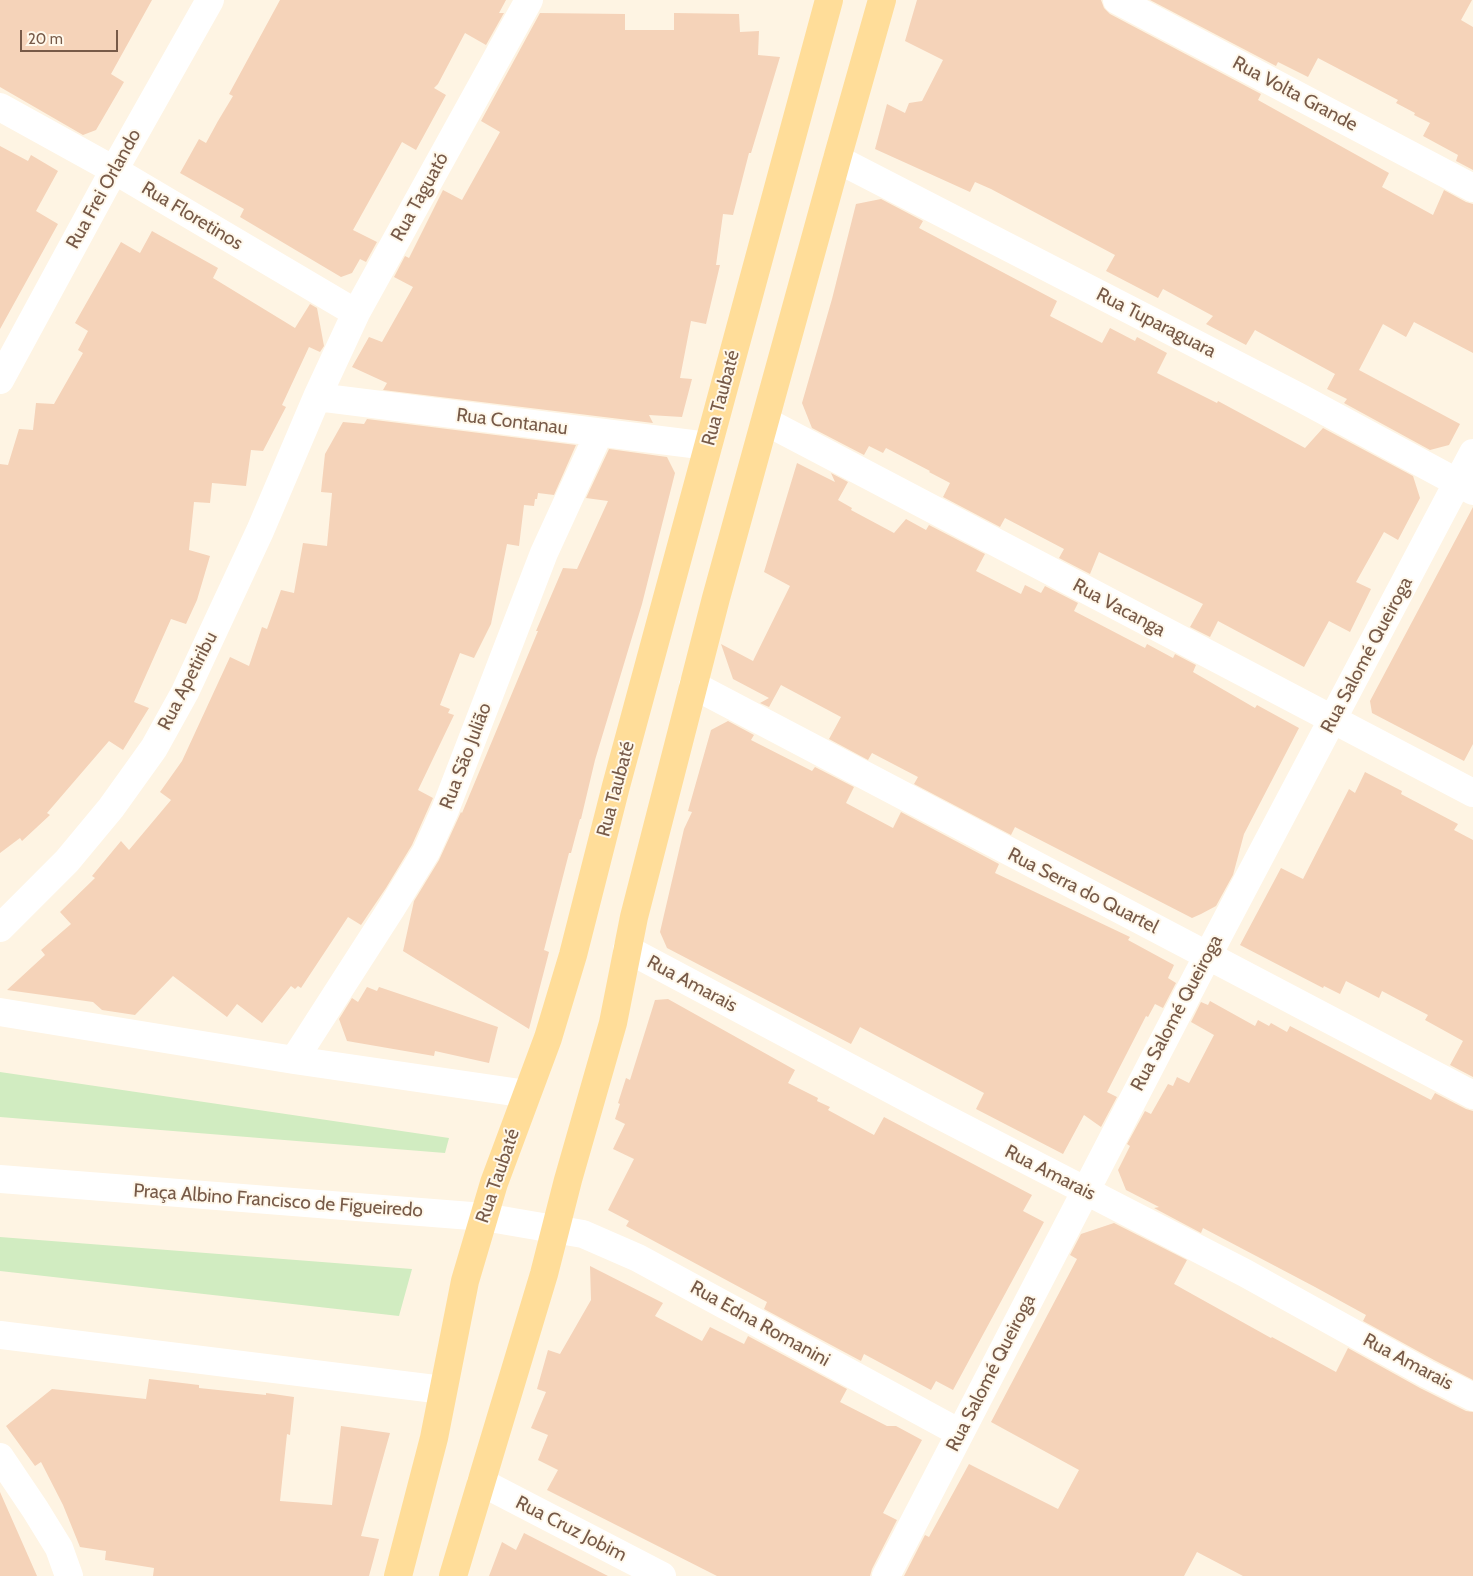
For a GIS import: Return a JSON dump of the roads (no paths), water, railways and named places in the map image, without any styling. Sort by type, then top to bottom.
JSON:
[{"type":"main road","name":"Rua Taubaté","points":[[398,1576],[434,1438],[465,1281],[494,1183],[548,1038],[573,955],[616,786],[829,0]]},
{"type":"main road","points":[[453,1576],[544,1274],[568,1180],[613,1023],[634,917],[693,685],[764,421],[882,0]]},
{"type":"street","name":"Rua Frei Orlando","points":[[0,380],[114,170],[210,0]]},
{"type":"street","name":"Rua Taguató","points":[[317,397],[356,314],[528,0]]},
{"type":"street","name":"Rua Volta Grande","points":[[1117,0],[1473,188]]},
{"type":"street","name":"Rua Floretinos","points":[[0,107],[114,170],[356,314]]},
{"type":"street","name":"Rua Tuparaguara","points":[[837,159],[1297,396],[1465,487]]},
{"type":"street","name":"Rua Contanau","points":[[317,397],[708,446]]},
{"type":"street","name":"Rua Apetiribu","points":[[0,928],[67,861],[112,808],[154,748],[194,674],[260,531],[317,397]]},
{"type":"street","name":"Rua Vacanga","points":[[764,421],[1473,793]]},
{"type":"street","name":"Rua São Julião","points":[[294,1060],[391,910],[426,852],[445,810],[544,553],[599,432]]},
{"type":"street","name":"Rua Salomé Queiroga","points":[[886,1576],[1332,720],[1465,487],[1473,453]]},
{"type":"street","name":"Rua Serra do Quartel","points":[[693,685],[1473,1095]]},
{"type":"street","name":"Rua Amarais","points":[[627,949],[902,1096],[1245,1273],[1427,1374],[1473,1397]]},
{"type":"street","points":[[0,1012],[294,1060],[527,1094]]},
{"type":"street","name":"Praça Albino Francisco de Figueiredo","points":[[0,1179],[484,1217],[555,1230]]},
{"type":"street","name":"Rua Edna Romanini","points":[[555,1230],[583,1234],[638,1258],[960,1433]]},
{"type":"street","points":[[0,1335],[443,1390]]},
{"type":"street","points":[[0,1457],[59,1548],[69,1576]]},
{"type":"street","name":"Rua Cruz Jobim","points":[[481,1482],[662,1576]]}]
